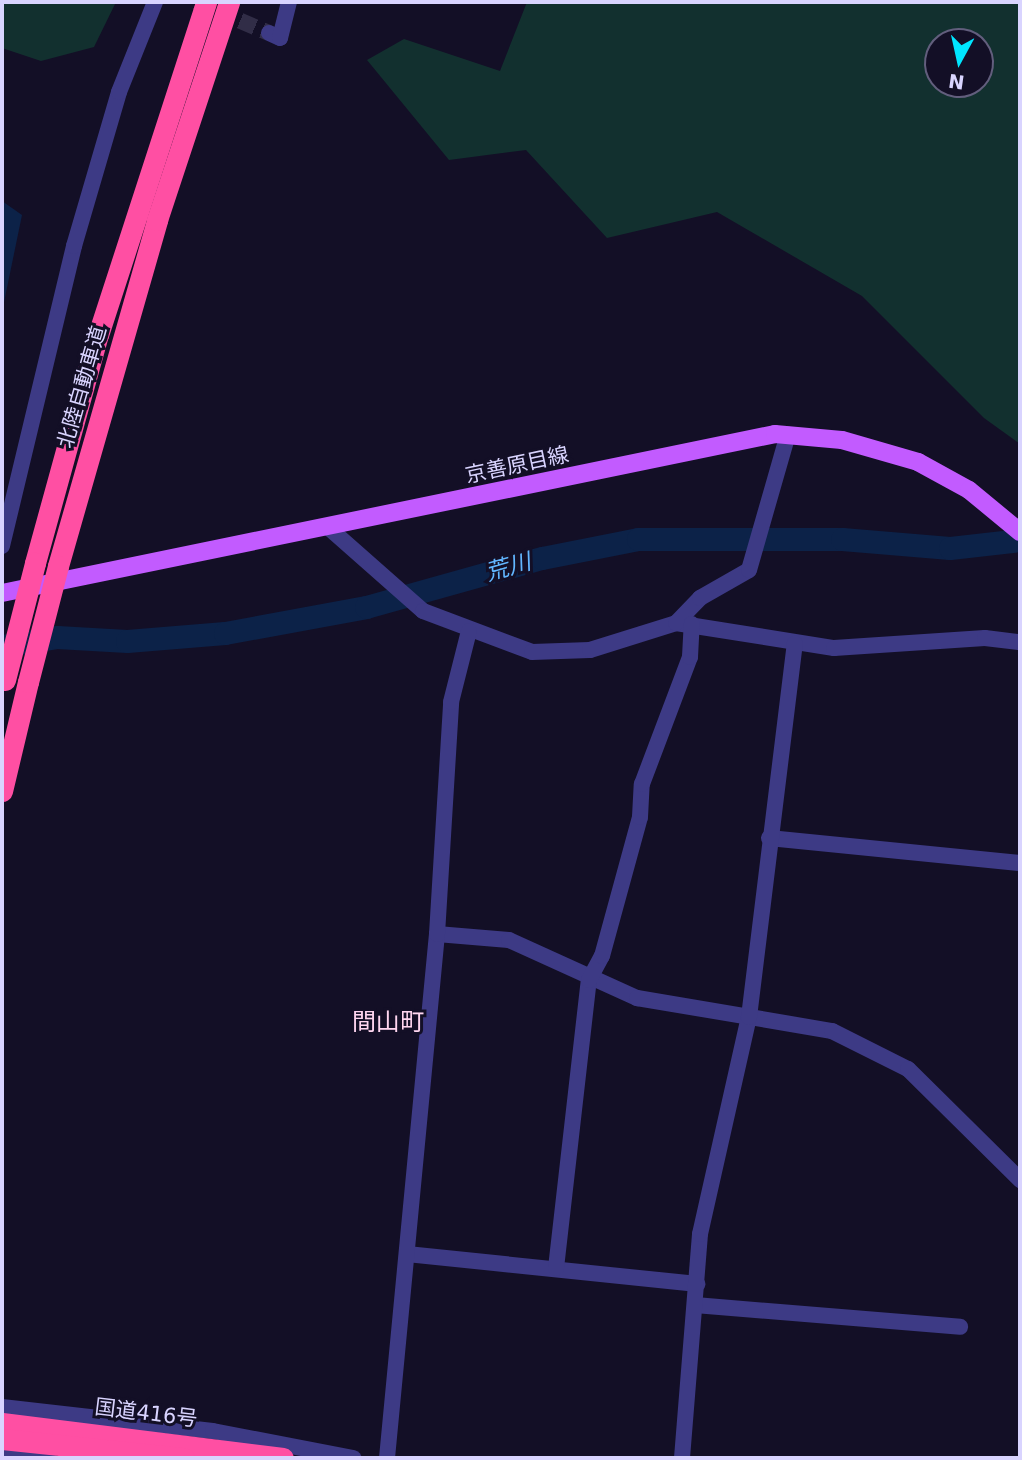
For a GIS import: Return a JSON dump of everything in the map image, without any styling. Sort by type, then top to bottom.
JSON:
[{"type":"highway","name":"北陸自動車道","points":[[4,688],[35,562],[98,335],[206,2]]},
{"type":"highway","name":"北陸自動車道","points":[[2,791],[58,566],[153,233],[229,2]]},
{"type":"highway","name":"国道416号","points":[[2,1423],[283,1458]]},
{"type":"highway","name":"国道416号","points":[[2,1439],[184,1458]]},
{"type":"main road","name":"京善原目線","points":[[2,593],[788,434],[860,444],[918,462],[1015,527]]},
{"type":"street","points":[[2,546],[74,246],[119,92],[155,2]]},
{"type":"street","points":[[269,33],[280,38],[289,2]]},
{"type":"street","points":[[556,1268],[589,980],[602,956],[646,773],[690,657],[684,624],[700,598],[749,570],[788,434]]},
{"type":"street","points":[[330,528],[404,598],[469,631],[532,652],[561,654],[684,624],[795,644],[1020,642]]},
{"type":"street","points":[[387,1458],[437,934],[451,702],[469,631]]},
{"type":"street","points":[[682,1458],[700,1234],[749,1017],[795,644]]},
{"type":"street","points":[[769,838],[1020,863]]},
{"type":"street","points":[[437,934],[509,940],[589,980],[677,1007],[832,1031],[908,1069],[1017,1172]]},
{"type":"street","points":[[407,1254],[697,1284]]},
{"type":"street","points":[[695,1304],[960,1327]]},
{"type":"street","points":[[2,1407],[164,1424],[353,1458]]},
{"type":"street","points":[[2,1450],[90,1458]]},
{"type":"green space","points":[[2,2],[116,2],[94,47],[41,61],[2,48]]},
{"type":"green space","points":[[527,2],[1020,2],[1020,444],[984,418],[862,296],[717,212],[607,238],[526,150],[449,160],[367,60],[404,39],[500,71]]},
{"type":"water","points":[[2,201],[22,215],[2,312]]},
{"type":"waterway","name":"荒川","points":[[2,646],[57,637],[127,641],[225,633],[366,607],[542,558],[638,539],[842,539],[950,548],[1020,540]]},
{"type":"tunnel","points":[[196,2],[269,33]]},
{"type":"district","name":"間山町","points":[[388,1023]]}]
